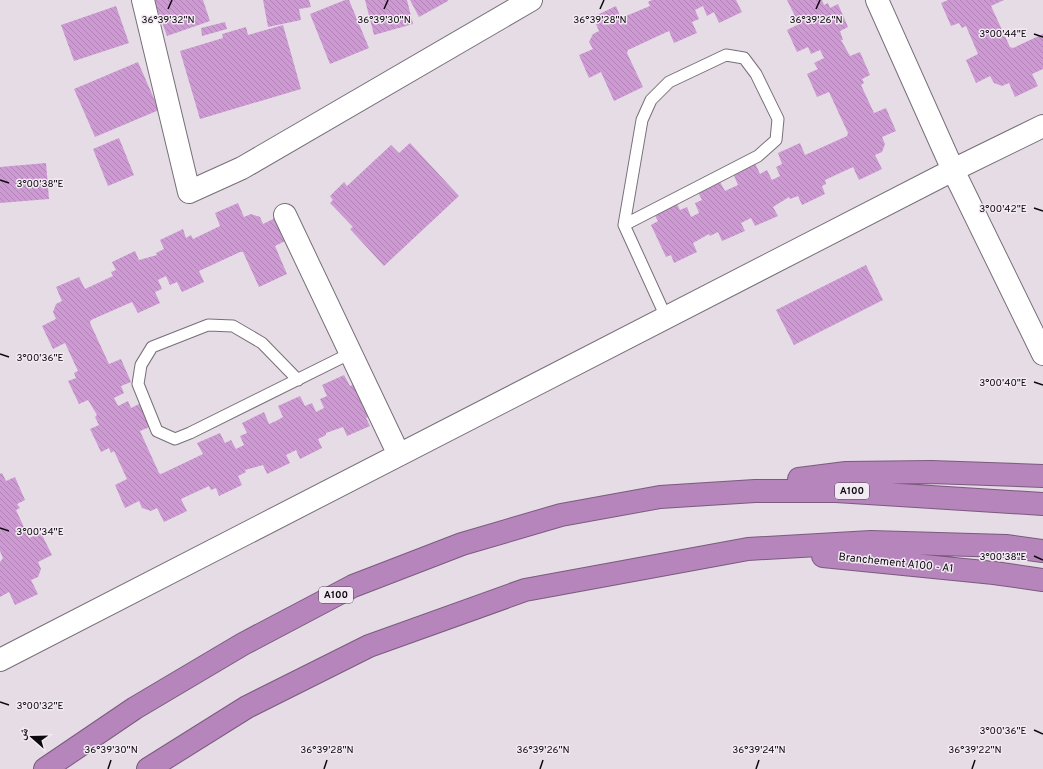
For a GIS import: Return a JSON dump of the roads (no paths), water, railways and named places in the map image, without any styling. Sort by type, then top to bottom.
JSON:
[{"type":"highway","points":[[660,497],[846,473],[931,472],[1043,476]]},
{"type":"highway","name":"A100","points":[[45,769],[135,708],[243,644],[354,586],[462,544],[561,515],[660,497],[755,491],[836,491],[1043,504]]},
{"type":"highway","points":[[148,769],[247,707],[369,646],[525,590],[748,549],[871,542],[1006,546],[1043,551]]},
{"type":"highway","name":"Branchement A100 - A1","points":[[748,549],[994,573],[1043,580]]},
{"type":"street","points":[[143,0],[189,192],[242,168],[530,0]]},
{"type":"street","points":[[877,0],[953,170],[1043,354]]},
{"type":"street","points":[[0,660],[953,170],[1043,126]]},
{"type":"street","points":[[285,215],[399,455]]},
{"type":"lane","points":[[624,225],[758,156],[776,140],[778,119],[756,74],[744,58],[726,55],[670,82],[651,100],[642,120],[624,225],[666,317]]},
{"type":"lane","points":[[298,380],[262,343],[233,326],[208,325],[152,346],[141,365],[138,384],[158,431],[175,439],[190,434],[298,380],[351,353]]}]
